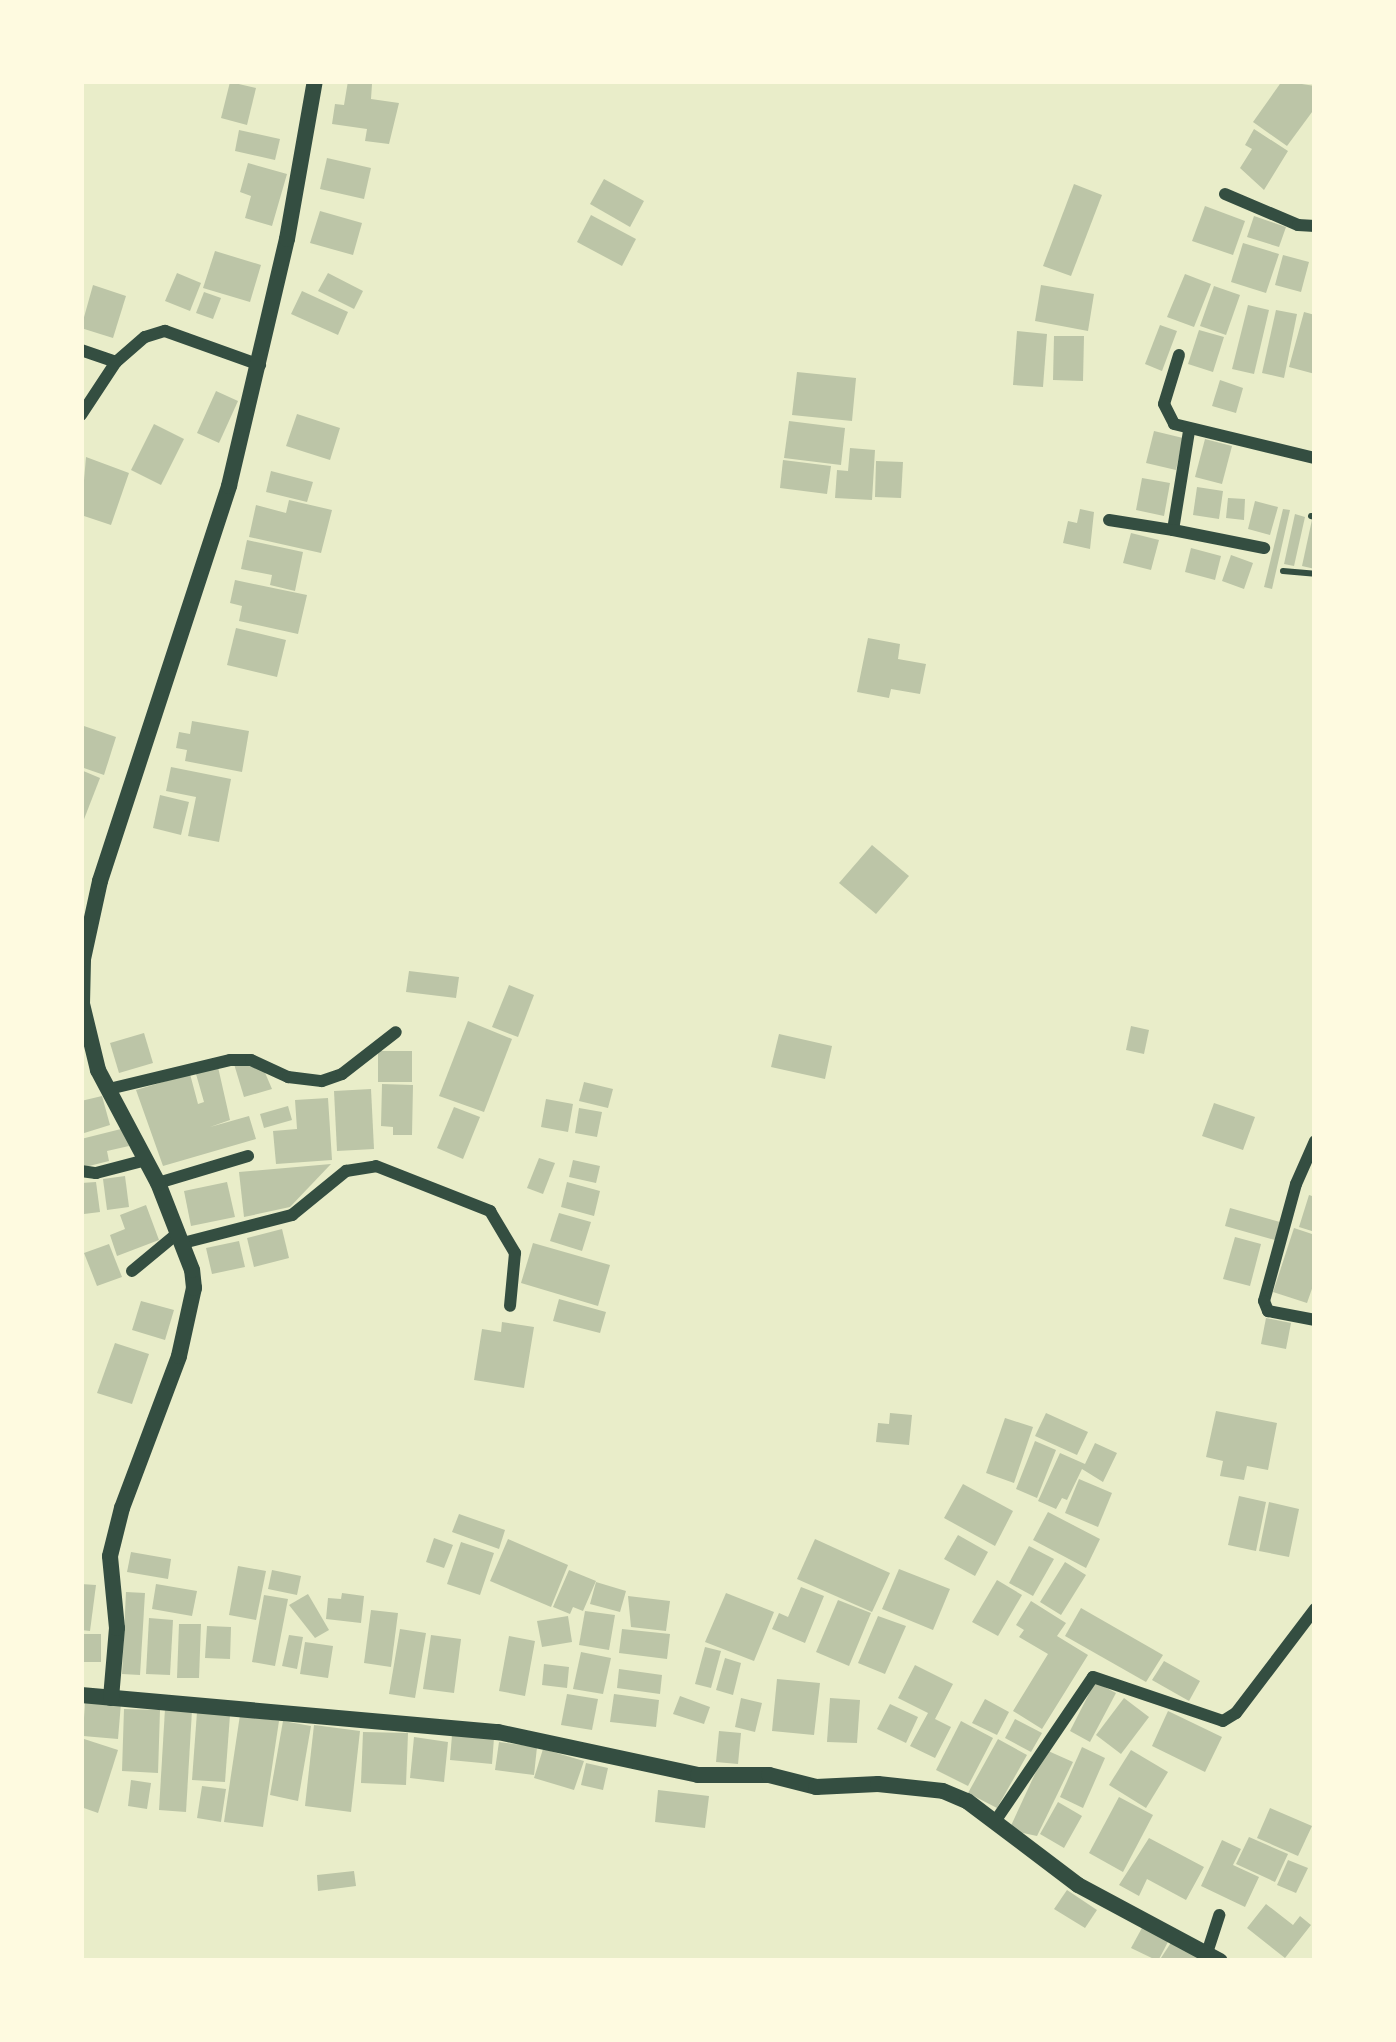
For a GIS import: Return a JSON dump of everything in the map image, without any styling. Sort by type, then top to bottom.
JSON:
[{"type":"street","points":[[111,1698],[117,1628],[110,1556],[188,1325],[194,1288],[181,1237],[87,1034],[82,959],[100,881],[195,602],[260,365],[315,81]]},
{"type":"street","points":[[1225,194],[1298,225],[1315,226]]},
{"type":"street","points":[[81,415],[116,362],[145,337],[165,331],[260,365]]},
{"type":"street","points":[[81,350],[116,362]]},
{"type":"street","points":[[1179,355],[1164,404],[1167,418],[1189,430],[1315,458]]},
{"type":"street","points":[[1173,530],[1189,430]]},
{"type":"street","points":[[1109,520],[1264,548]]},
{"type":"street","points":[[109,1089],[230,1060],[251,1060],[288,1076],[322,1081],[342,1074],[396,1032]]},
{"type":"street","points":[[1315,1141],[1296,1184],[1264,1301],[1268,1311],[1315,1320]]},
{"type":"street","points":[[158,1183],[248,1156]]},
{"type":"street","points":[[81,1172],[146,1160]]},
{"type":"street","points":[[131,1270],[181,1237],[292,1215],[346,1171],[376,1166],[490,1211],[515,1253],[510,1306]]},
{"type":"street","points":[[994,1823],[1093,1677],[1223,1721],[1236,1713],[1315,1609]]},
{"type":"street","points":[[81,1695],[498,1732],[698,1775],[769,1775],[816,1787],[878,1784],[943,1791],[1078,1885],[1214,1957],[1219,1915]]},
{"type":"lane","points":[[1283,571],[1315,574]]},
{"type":"building","points":[[348,81],[372,84],[371,99],[399,103],[389,144],[365,141],[367,129],[332,124],[335,104],[344,105]]},
{"type":"building","points":[[1282,81],[1315,86],[1315,108],[1287,146],[1253,122]]},
{"type":"building","points":[[230,82],[256,88],[247,125],[221,118]]},
{"type":"building","points":[[1254,129],[1288,151],[1264,190],[1240,168],[1252,149],[1245,145]]},
{"type":"building","points":[[239,130],[280,139],[275,160],[235,151]]},
{"type":"building","points":[[327,158],[371,168],[364,199],[320,189]]},
{"type":"building","points":[[248,163],[287,174],[272,226],[245,218],[251,196],[240,192]]},
{"type":"building","points":[[604,179],[644,201],[630,227],[590,204]]},
{"type":"building","points":[[1074,184],[1102,195],[1071,276],[1043,266]]},
{"type":"building","points":[[1205,206],[1245,221],[1233,255],[1192,241]]},
{"type":"building","points":[[320,211],[362,223],[353,255],[310,243]]},
{"type":"building","points":[[591,215],[636,239],[622,266],[577,242]]},
{"type":"building","points":[[1254,216],[1286,227],[1279,247],[1247,237]]},
{"type":"building","points":[[1243,243],[1279,254],[1266,293],[1231,282]]},
{"type":"building","points":[[215,251],[261,265],[250,302],[203,288]]},
{"type":"building","points":[[1283,255],[1309,262],[1301,292],[1275,285]]},
{"type":"building","points":[[177,273],[201,283],[190,311],[165,301]]},
{"type":"building","points":[[328,273],[363,291],[354,309],[318,291]]},
{"type":"building","points":[[1185,274],[1211,284],[1194,327],[1167,317]]},
{"type":"building","points":[[93,285],[126,296],[113,338],[81,328]]},
{"type":"building","points":[[1041,285],[1094,294],[1088,331],[1035,321]]},
{"type":"building","points":[[1214,286],[1240,295],[1226,335],[1200,326]]},
{"type":"building","points":[[302,291],[348,312],[338,335],[291,314]]},
{"type":"building","points":[[204,292],[221,298],[213,319],[196,313]]},
{"type":"building","points":[[1248,305],[1269,310],[1254,374],[1232,369]]},
{"type":"building","points":[[1276,310],[1297,314],[1284,378],[1262,373]]},
{"type":"building","points":[[1304,312],[1315,315],[1315,374],[1289,367]]},
{"type":"building","points":[[1160,325],[1177,331],[1162,371],[1145,364]]},
{"type":"building","points":[[1199,330],[1224,337],[1213,372],[1188,364]]},
{"type":"building","points":[[1017,331],[1047,334],[1043,387],[1013,385]]},
{"type":"building","points":[[1054,336],[1084,336],[1083,381],[1053,380]]},
{"type":"building","points":[[797,372],[856,378],[852,421],[792,415]]},
{"type":"building","points":[[1220,380],[1243,388],[1236,413],[1212,406]]},
{"type":"building","points":[[216,391],[238,401],[219,443],[197,433]]},
{"type":"building","points":[[297,414],[340,428],[330,460],[286,446]]},
{"type":"building","points":[[789,421],[845,428],[841,465],[784,458]]},
{"type":"building","points":[[154,424],[184,439],[161,485],[131,470]]},
{"type":"building","points":[[1154,431],[1183,438],[1176,470],[1146,463]]},
{"type":"building","points":[[1205,439],[1232,446],[1222,484],[1195,477]]},
{"type":"building","points":[[850,448],[875,450],[872,500],[835,498],[837,470],[848,471]]},
{"type":"building","points":[[86,457],[129,473],[111,525],[81,515]]},
{"type":"building","points":[[783,460],[831,466],[827,494],[780,488]]},
{"type":"building","points":[[876,461],[903,462],[901,498],[875,497]]},
{"type":"building","points":[[271,471],[313,482],[307,502],[266,492]]},
{"type":"building","points":[[1142,478],[1170,483],[1164,516],[1136,510]]},
{"type":"building","points":[[1197,487],[1223,491],[1219,519],[1193,515]]},
{"type":"building","points":[[1228,498],[1245,499],[1244,520],[1226,518]]},
{"type":"building","points":[[289,500],[332,510],[321,553],[249,537],[256,505],[286,513]]},
{"type":"building","points":[[1255,501],[1278,507],[1270,535],[1248,529]]},
{"type":"building","points":[[1080,509],[1094,512],[1090,549],[1063,543],[1068,521],[1077,523]]},
{"type":"building","points":[[1283,509],[1290,510],[1272,589],[1264,587]]},
{"type":"building","points":[[1295,514],[1305,517],[1294,566],[1284,564]]},
{"type":"building","points":[[1315,515],[1315,569],[1302,566]]},
{"type":"building","points":[[1131,533],[1159,540],[1151,570],[1123,563]]},
{"type":"building","points":[[247,540],[303,552],[295,591],[270,585],[272,575],[241,569]]},
{"type":"building","points":[[1191,548],[1221,556],[1215,580],[1185,572]]},
{"type":"building","points":[[1231,555],[1253,563],[1244,589],[1222,581]]},
{"type":"building","points":[[235,580],[307,595],[298,634],[239,621],[242,606],[230,603]]},
{"type":"building","points":[[236,628],[286,640],[277,677],[227,665]]},
{"type":"building","points":[[868,638],[900,644],[898,659],[926,664],[920,694],[891,689],[889,698],[857,692]]},
{"type":"building","points":[[192,721],[249,731],[242,772],[185,761],[187,750],[176,748],[179,732],[190,734]]},
{"type":"building","points":[[81,725],[116,737],[104,775],[81,767]]},
{"type":"building","points":[[171,767],[231,779],[219,842],[188,836],[196,797],[166,791]]},
{"type":"building","points":[[81,770],[100,778],[81,827]]},
{"type":"building","points":[[160,795],[189,802],[181,835],[153,828]]},
{"type":"building","points":[[872,845],[909,876],[876,914],[839,883]]},
{"type":"building","points":[[409,971],[459,977],[456,998],[406,992]]},
{"type":"building","points":[[509,985],[534,995],[518,1037],[492,1027]]},
{"type":"building","points":[[468,1021],[512,1039],[484,1112],[439,1096]]},
{"type":"building","points":[[1131,1026],[1149,1030],[1144,1054],[1126,1050]]},
{"type":"building","points":[[144,1033],[153,1063],[119,1073],[110,1043]]},
{"type":"building","points":[[779,1034],[832,1046],[825,1079],[771,1067]]},
{"type":"building","points":[[378,1051],[412,1051],[412,1082],[378,1082]]},
{"type":"building","points":[[234,1064],[263,1068],[272,1089],[244,1097]]},
{"type":"building","points":[[218,1067],[230,1120],[210,1127],[249,1116],[256,1139],[163,1166],[136,1090],[190,1074],[198,1104],[204,1102],[196,1074]]},
{"type":"building","points":[[584,1082],[613,1089],[608,1108],[579,1101]]},
{"type":"building","points":[[382,1084],[413,1085],[412,1135],[393,1135],[393,1127],[381,1126]]},
{"type":"building","points":[[371,1089],[374,1149],[337,1151],[334,1091]]},
{"type":"building","points":[[102,1096],[110,1125],[81,1134],[81,1101]]},
{"type":"building","points":[[328,1098],[332,1160],[276,1164],[273,1131],[297,1129],[295,1100]]},
{"type":"building","points":[[546,1099],[573,1104],[568,1132],[541,1127]]},
{"type":"building","points":[[1214,1103],[1255,1117],[1243,1150],[1202,1136]]},
{"type":"building","points":[[288,1106],[292,1120],[264,1128],[260,1114]]},
{"type":"building","points":[[454,1107],[480,1117],[463,1159],[437,1148]]},
{"type":"building","points":[[579,1108],[602,1112],[597,1137],[575,1133]]},
{"type":"building","points":[[125,1128],[129,1146],[107,1151],[109,1161],[81,1168],[81,1139]]},
{"type":"building","points":[[539,1158],[555,1163],[543,1194],[527,1188]]},
{"type":"building","points":[[573,1160],[600,1166],[596,1183],[569,1177]]},
{"type":"building","points":[[331,1164],[290,1207],[244,1217],[239,1172]]},
{"type":"building","points":[[125,1176],[129,1207],[107,1210],[103,1179]]},
{"type":"building","points":[[96,1182],[100,1212],[84,1214],[81,1183]]},
{"type":"building","points":[[227,1182],[235,1217],[191,1226],[184,1191]]},
{"type":"building","points":[[567,1182],[600,1191],[594,1216],[561,1207]]},
{"type":"building","points":[[1309,1195],[1315,1197],[1315,1232],[1299,1227]]},
{"type":"building","points":[[146,1205],[159,1240],[117,1256],[110,1235],[125,1229],[120,1215]]},
{"type":"building","points":[[1230,1208],[1280,1222],[1275,1240],[1225,1226]]},
{"type":"building","points":[[559,1213],[591,1222],[582,1251],[550,1241]]},
{"type":"building","points":[[1294,1228],[1315,1235],[1315,1280],[1307,1303],[1273,1292]]},
{"type":"building","points":[[282,1229],[289,1258],[254,1267],[247,1238]]},
{"type":"building","points":[[1235,1237],[1261,1244],[1250,1286],[1223,1279]]},
{"type":"building","points":[[239,1241],[245,1267],[212,1274],[206,1248]]},
{"type":"building","points":[[533,1243],[610,1265],[598,1306],[521,1283]]},
{"type":"building","points":[[109,1244],[122,1277],[97,1286],[84,1253]]},
{"type":"building","points":[[559,1299],[606,1312],[600,1333],[553,1321]]},
{"type":"building","points":[[141,1301],[174,1310],[165,1340],[132,1330]]},
{"type":"building","points":[[1266,1318],[1291,1323],[1286,1349],[1261,1344]]},
{"type":"building","points":[[502,1322],[534,1327],[524,1388],[474,1380],[482,1329],[501,1332]]},
{"type":"building","points":[[115,1343],[149,1354],[132,1404],[97,1393]]},
{"type":"building","points":[[1216,1411],[1277,1423],[1268,1470],[1247,1466],[1244,1480],[1220,1476],[1223,1461],[1206,1457]]},
{"type":"building","points":[[890,1413],[912,1415],[909,1445],[876,1442],[878,1423],[889,1424]]},
{"type":"building","points":[[1046,1413],[1088,1432],[1077,1455],[1035,1436]]},
{"type":"building","points":[[1005,1418],[1033,1427],[1014,1483],[986,1473]]},
{"type":"building","points":[[1035,1441],[1056,1450],[1037,1498],[1016,1489]]},
{"type":"building","points":[[1095,1443],[1117,1453],[1103,1482],[1082,1469],[1067,1500],[1062,1498],[1056,1509],[1038,1501],[1060,1453],[1085,1464]]},
{"type":"building","points":[[1079,1479],[1112,1493],[1098,1527],[1065,1513]]},
{"type":"building","points":[[963,1484],[1013,1511],[995,1546],[944,1518]]},
{"type":"building","points":[[1239,1496],[1266,1502],[1256,1551],[1228,1545]]},
{"type":"building","points":[[1269,1502],[1299,1509],[1289,1557],[1259,1551]]},
{"type":"building","points":[[1048,1512],[1100,1539],[1086,1568],[1033,1540]]},
{"type":"building","points":[[459,1514],[505,1530],[499,1549],[452,1532]]},
{"type":"building","points":[[958,1535],[988,1552],[975,1576],[944,1559]]},
{"type":"building","points":[[434,1538],[453,1545],[444,1568],[426,1562]]},
{"type":"building","points":[[508,1539],[568,1565],[551,1607],[490,1581]]},
{"type":"building","points":[[815,1539],[890,1573],[872,1612],[797,1579]]},
{"type":"building","points":[[461,1542],[494,1553],[480,1595],[447,1584]]},
{"type":"building","points":[[1029,1546],[1054,1559],[1033,1596],[1009,1583]]},
{"type":"building","points":[[131,1552],[171,1559],[168,1579],[127,1572]]},
{"type":"building","points":[[1065,1562],[1086,1575],[1061,1615],[1040,1602]]},
{"type":"building","points":[[238,1566],[266,1571],[256,1620],[229,1615]]},
{"type":"building","points":[[899,1569],[950,1589],[933,1630],[882,1609]]},
{"type":"building","points":[[272,1570],[301,1576],[297,1595],[268,1589]]},
{"type":"building","points":[[569,1570],[596,1581],[583,1611],[573,1607],[570,1614],[553,1607]]},
{"type":"building","points":[[997,1580],[1022,1595],[998,1636],[972,1622]]},
{"type":"building","points":[[596,1582],[626,1591],[620,1612],[590,1604]]},
{"type":"building","points":[[81,1584],[96,1585],[90,1631],[81,1630]]},
{"type":"building","points":[[156,1584],[197,1591],[192,1616],[152,1609]]},
{"type":"building","points":[[801,1587],[824,1596],[805,1643],[772,1629],[779,1613],[788,1617]]},
{"type":"building","points":[[126,1592],[145,1593],[140,1675],[122,1674]]},
{"type":"building","points":[[342,1593],[364,1596],[361,1623],[326,1619],[328,1598],[341,1599]]},
{"type":"building","points":[[726,1593],[774,1612],[754,1661],[705,1642]]},
{"type":"building","points":[[308,1594],[329,1630],[315,1638],[289,1605]]},
{"type":"building","points":[[264,1595],[288,1599],[275,1666],[252,1662]]},
{"type":"building","points":[[628,1596],[670,1601],[666,1631],[631,1627]]},
{"type":"building","points":[[838,1600],[871,1613],[849,1666],[816,1652]]},
{"type":"building","points":[[1031,1601],[1066,1623],[1057,1636],[1088,1655],[1042,1729],[1013,1711],[1048,1654],[1019,1637],[1024,1630],[1016,1625]]},
{"type":"building","points":[[1081,1608],[1163,1655],[1146,1682],[1065,1636]]},
{"type":"building","points":[[371,1610],[398,1613],[391,1667],[364,1663]]},
{"type":"building","points":[[585,1611],[615,1615],[609,1650],[579,1645]]},
{"type":"building","points":[[568,1616],[572,1642],[542,1647],[537,1621]]},
{"type":"building","points":[[878,1616],[906,1626],[885,1674],[858,1663]]},
{"type":"building","points":[[149,1618],[173,1620],[170,1675],[146,1674]]},
{"type":"building","points":[[179,1624],[201,1624],[199,1678],[177,1678]]},
{"type":"building","points":[[207,1626],[231,1627],[230,1659],[205,1658]]},
{"type":"building","points":[[400,1629],[426,1633],[415,1698],[389,1694]]},
{"type":"building","points":[[622,1629],[670,1634],[667,1659],[619,1653]]},
{"type":"building","points":[[81,1634],[101,1634],[101,1662],[81,1662]]},
{"type":"building","points":[[289,1635],[303,1637],[297,1669],[282,1666]]},
{"type":"building","points":[[431,1635],[461,1639],[454,1693],[423,1689]]},
{"type":"building","points":[[509,1636],[535,1641],[525,1696],[499,1691]]},
{"type":"building","points":[[305,1642],[333,1646],[328,1678],[300,1674]]},
{"type":"building","points":[[705,1647],[721,1651],[711,1688],[695,1684]]},
{"type":"building","points":[[581,1652],[611,1658],[603,1694],[573,1689]]},
{"type":"building","points":[[725,1658],[741,1663],[733,1695],[716,1690]]},
{"type":"building","points":[[1164,1661],[1200,1681],[1189,1701],[1152,1680]]},
{"type":"building","points":[[544,1664],[569,1667],[567,1688],[542,1685]]},
{"type":"building","points":[[915,1665],[953,1684],[935,1719],[951,1727],[935,1758],[910,1746],[928,1713],[898,1698]]},
{"type":"building","points":[[619,1669],[662,1675],[660,1694],[617,1688]]},
{"type":"building","points":[[777,1679],[820,1683],[814,1735],[772,1731]]},
{"type":"building","points":[[1095,1682],[1116,1693],[1090,1742],[1070,1731]]},
{"type":"building","points":[[567,1694],[598,1699],[592,1730],[561,1725]]},
{"type":"building","points":[[614,1694],[659,1700],[656,1727],[610,1722]]},
{"type":"building","points":[[680,1696],[710,1707],[704,1724],[673,1714]]},
{"type":"building","points":[[741,1698],[762,1703],[755,1732],[735,1727]]},
{"type":"building","points":[[830,1698],[860,1700],[857,1743],[827,1742]]},
{"type":"building","points":[[1124,1698],[1149,1717],[1121,1754],[1096,1735]]},
{"type":"building","points":[[985,1699],[1009,1712],[997,1735],[972,1723]]},
{"type":"building","points":[[85,1701],[121,1703],[118,1739],[83,1736]]},
{"type":"building","points":[[890,1704],[918,1717],[906,1743],[877,1729]]},
{"type":"building","points":[[124,1709],[160,1710],[158,1773],[122,1771]]},
{"type":"building","points":[[165,1709],[192,1710],[186,1812],[159,1810]]},
{"type":"building","points":[[1168,1711],[1222,1737],[1205,1772],[1152,1746]]},
{"type":"building","points":[[197,1712],[230,1715],[225,1782],[192,1780]]},
{"type":"building","points":[[240,1715],[279,1721],[263,1827],[224,1822]]},
{"type":"building","points":[[1015,1719],[1042,1733],[1031,1752],[1005,1738]]},
{"type":"building","points":[[283,1721],[311,1726],[298,1801],[270,1795]]},
{"type":"building","points":[[961,1721],[993,1738],[968,1786],[936,1770]]},
{"type":"building","points":[[314,1725],[360,1731],[351,1812],[305,1806]]},
{"type":"building","points":[[719,1731],[741,1733],[738,1764],[716,1762]]},
{"type":"building","points":[[363,1732],[408,1733],[406,1785],[361,1783]]},
{"type":"building","points":[[452,1735],[494,1738],[492,1764],[450,1760]]},
{"type":"building","points":[[414,1737],[448,1742],[444,1782],[410,1778]]},
{"type":"building","points":[[81,1738],[118,1750],[98,1813],[81,1807]]},
{"type":"building","points":[[998,1739],[1027,1755],[997,1808],[968,1793]]},
{"type":"building","points":[[499,1742],[537,1747],[534,1775],[495,1770]]},
{"type":"building","points":[[1082,1747],[1105,1758],[1083,1808],[1060,1797]]},
{"type":"building","points":[[543,1749],[584,1761],[574,1790],[534,1778]]},
{"type":"building","points":[[1046,1750],[1073,1762],[1037,1836],[1009,1830]]},
{"type":"building","points":[[1131,1750],[1168,1772],[1146,1808],[1109,1785]]},
{"type":"building","points":[[586,1763],[608,1768],[603,1790],[581,1785]]},
{"type":"building","points":[[131,1780],[151,1783],[147,1809],[128,1806]]},
{"type":"building","points":[[202,1786],[226,1789],[221,1822],[197,1818]]},
{"type":"building","points":[[658,1790],[709,1796],[705,1828],[655,1822]]},
{"type":"building","points":[[1119,1797],[1153,1815],[1123,1872],[1089,1853]]},
{"type":"building","points":[[1058,1802],[1082,1816],[1064,1848],[1040,1834]]},
{"type":"building","points":[[1270,1808],[1312,1826],[1298,1856],[1257,1838]]},
{"type":"building","points":[[1249,1837],[1288,1854],[1275,1882],[1236,1864]]},
{"type":"building","points":[[1149,1838],[1204,1867],[1186,1900],[1147,1879],[1139,1896],[1119,1885]]},
{"type":"building","points":[[1222,1840],[1241,1849],[1233,1865],[1259,1877],[1245,1907],[1201,1886]]},
{"type":"building","points":[[1288,1860],[1308,1868],[1296,1893],[1277,1885]]},
{"type":"building","points":[[354,1871],[356,1886],[318,1891],[317,1875]]},
{"type":"building","points":[[1067,1890],[1097,1910],[1085,1928],[1054,1909]]},
{"type":"building","points":[[1266,1904],[1293,1925],[1300,1916],[1311,1925],[1285,1958],[1247,1928]]},
{"type":"building","points":[[1143,1926],[1169,1940],[1158,1961],[1131,1948]]},
{"type":"building","points":[[1174,1938],[1211,1961],[1159,1961]]}]
